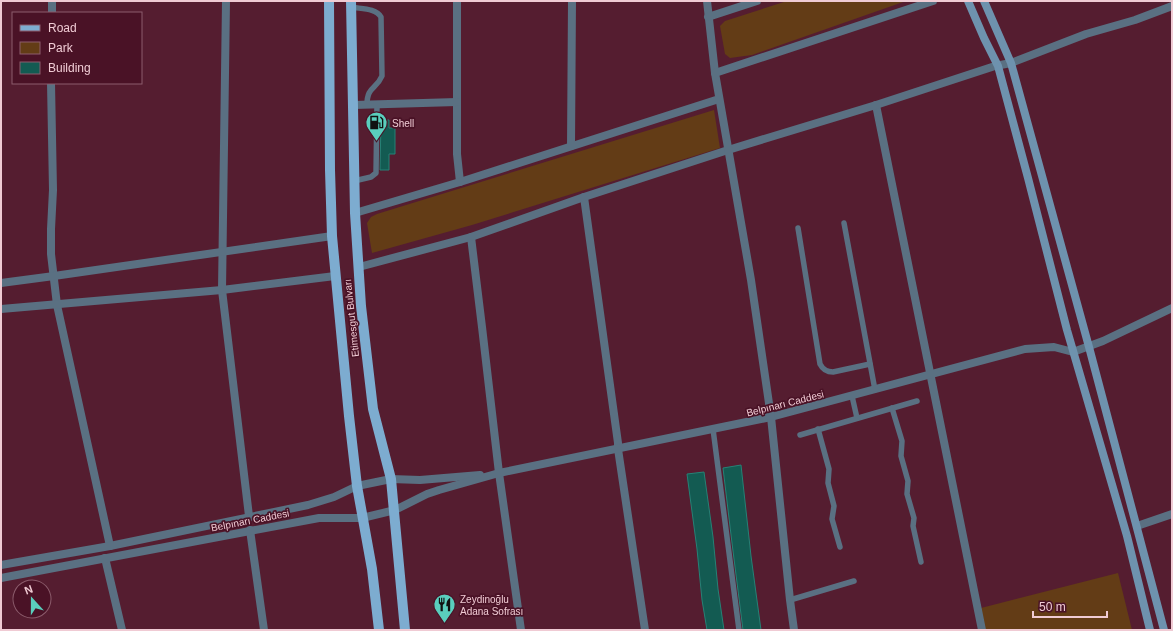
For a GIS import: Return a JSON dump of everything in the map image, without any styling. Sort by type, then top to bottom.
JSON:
[{"type":"main road","name":"Etimesgut Bulvarı","points":[[329,1],[330,162],[332,236],[335,276],[357,486],[372,569],[379,630]]},
{"type":"main road","points":[[968,1],[998,66],[1073,352],[1127,536],[1150,630]]},
{"type":"main road","points":[[984,1],[1011,63],[1089,347],[1164,630]]},
{"type":"main road","name":"Etimesgut Bulvarı","points":[[351,4],[355,213],[361,306],[373,409],[391,479],[405,630]]},
{"type":"street","points":[[52,1],[52,12]]},
{"type":"street","points":[[226,1],[222,290],[249,516]]},
{"type":"street","points":[[456,1],[457,154],[460,182]]},
{"type":"street","points":[[572,1],[572,146]]},
{"type":"street","points":[[706,1],[719,99],[751,280],[771,417],[794,630]]},
{"type":"street","points":[[708,17],[757,1]]},
{"type":"street","points":[[715,73],[933,1]]},
{"type":"street","points":[[359,267],[471,237],[584,197],[728,150],[1011,63],[1086,34],[1171,8]]},
{"type":"street","points":[[51,84],[53,190],[51,254],[57,305],[110,546]]},
{"type":"street","points":[[355,213],[460,182],[719,99]]},
{"type":"street","points":[[354,105],[456,102]]},
{"type":"street","points":[[876,105],[982,630]]},
{"type":"street","points":[[584,197],[618,449],[645,630]]},
{"type":"street","points":[[1,283],[332,236]]},
{"type":"street","points":[[471,237],[499,473],[520,630]]},
{"type":"street","points":[[1,309],[222,290],[335,276]]},
{"type":"street","points":[[1073,352],[1089,347],[1172,308]]},
{"type":"street","name":"Belpınarı Caddesi","points":[[1,578],[319,518],[362,518],[395,510],[426,494],[499,473],[771,417],[1025,349],[1054,347],[1073,352]]},
{"type":"street","name":"Belpınarı Caddesi","points":[[1,565],[110,546],[308,504],[334,497],[357,486],[391,479],[420,480],[499,473]]},
{"type":"street","points":[[1137,526],[1172,514]]},
{"type":"street","points":[[250,530],[264,630]]},
{"type":"street","points":[[105,558],[122,630]]},
{"type":"lane","points":[[351,4],[375,11],[380,14],[381,17],[382,76],[378,83],[369,91],[367,105]]},
{"type":"lane","points":[[354,181],[371,177],[376,173],[377,104]]},
{"type":"lane","points":[[844,223],[874,390]]},
{"type":"lane","points":[[798,228],[820,364],[824,370],[833,372],[870,364]]},
{"type":"lane","points":[[852,396],[857,418]]},
{"type":"lane","points":[[800,435],[917,401]]},
{"type":"lane","points":[[892,408],[902,441],[901,456],[908,481],[907,494],[914,518],[913,526],[921,562]]},
{"type":"lane","points":[[713,429],[738,630]]},
{"type":"lane","points":[[818,430],[829,469],[828,482],[834,506],[832,519],[840,547]]},
{"type":"lane","points":[[790,600],[854,581]]},
{"type":"green space","points":[[787,1],[906,1],[752,55],[730,58],[725,54],[720,26],[725,21]]},
{"type":"green space","points":[[714,110],[720,148],[472,225],[372,253],[367,223],[371,217],[377,214]]},
{"type":"green space","points":[[1118,573],[1132,630],[985,630],[981,608]]},
{"type":"building","points":[[381,120],[389,120],[389,128],[395,128],[395,154],[389,154],[389,170],[380,170]]},
{"type":"building","points":[[741,465],[761,630],[743,630],[732,543],[723,468]]},
{"type":"building","points":[[704,472],[724,630],[707,630],[702,600],[687,474]]},
{"type":"place","name":"Shell","points":[[377,142]]},
{"type":"place","name":"Zeydinoğlu Adana Sofrası","points":[[444,624]]}]
